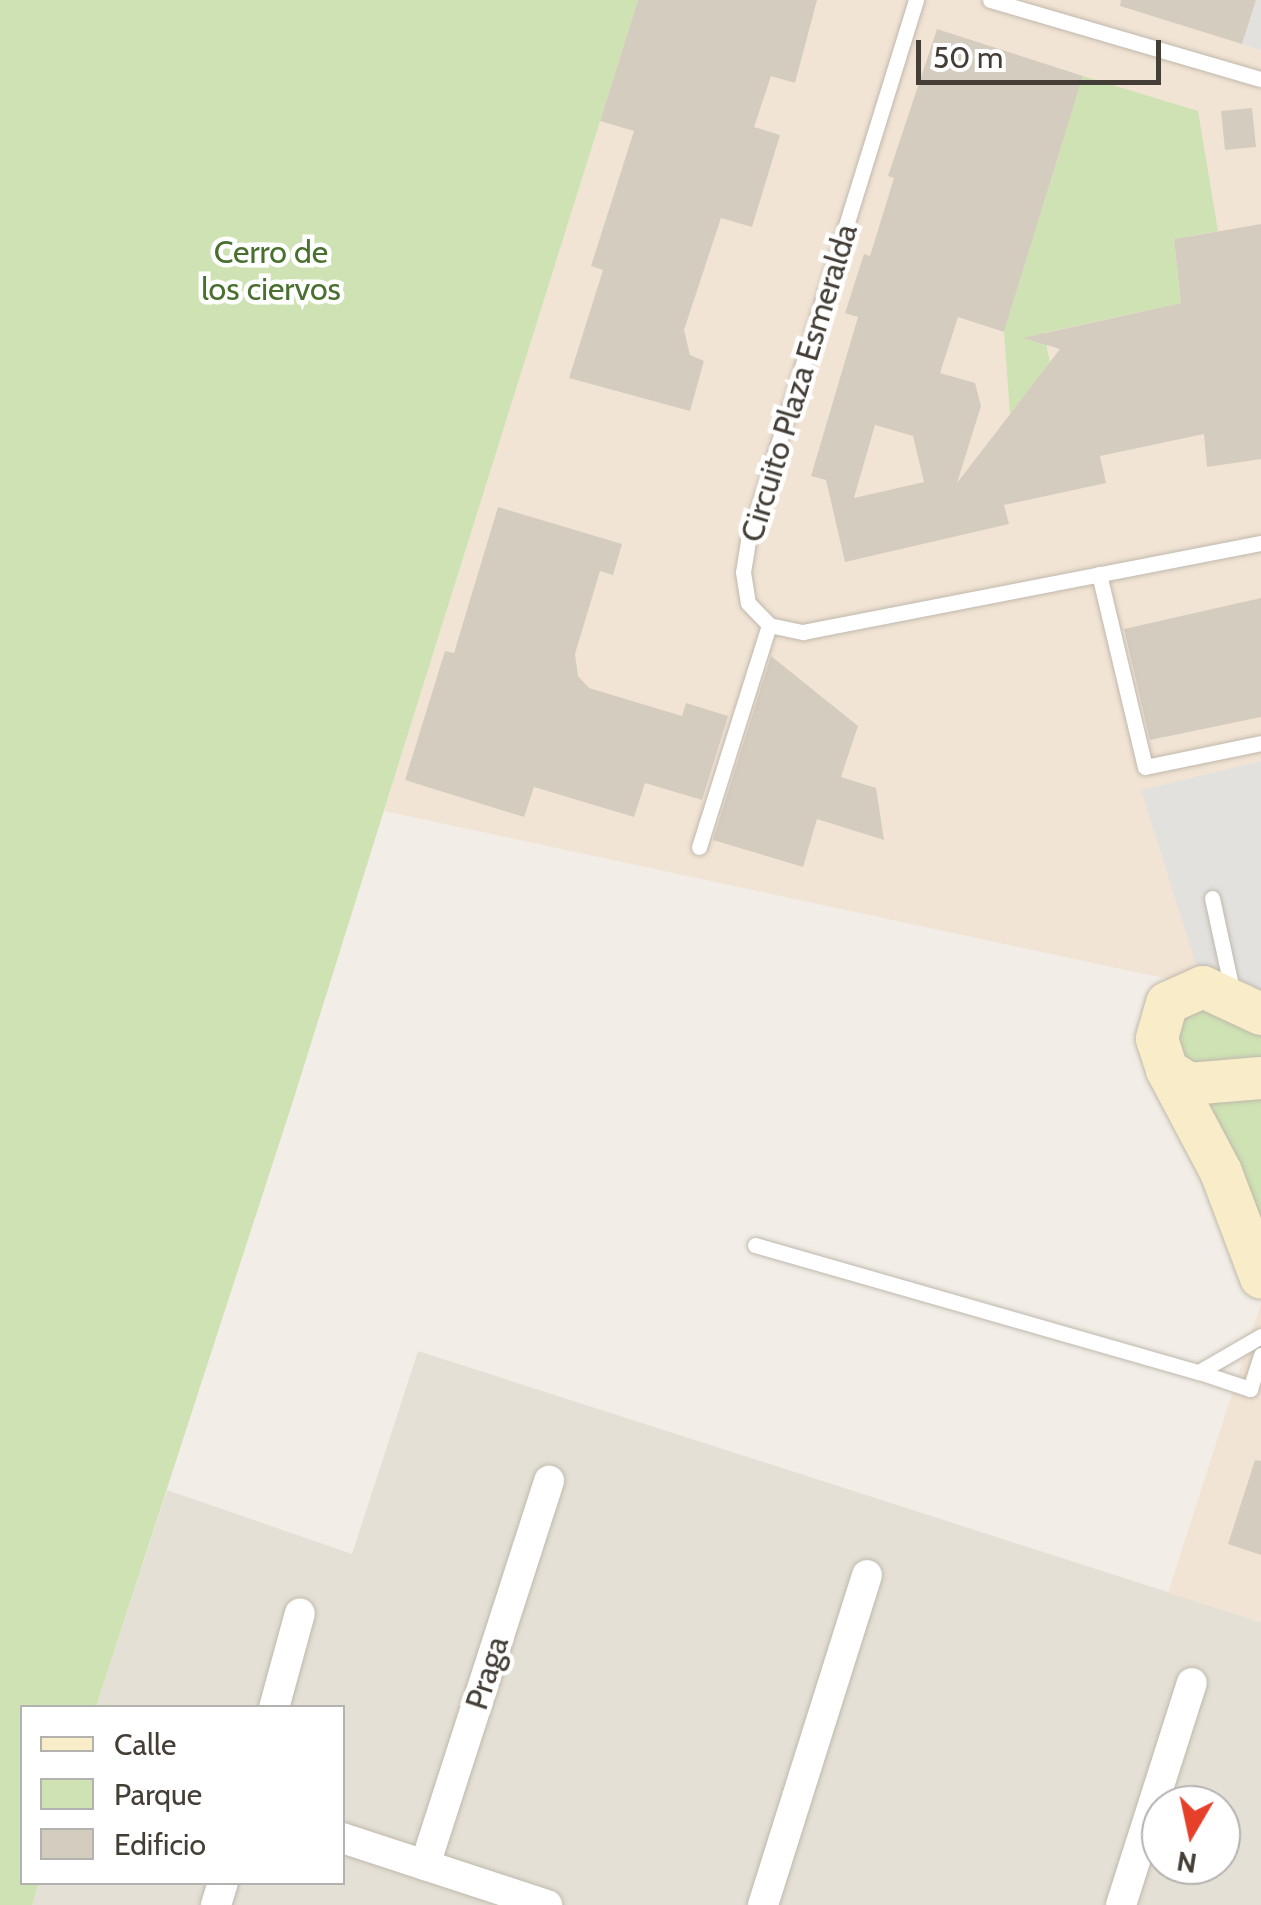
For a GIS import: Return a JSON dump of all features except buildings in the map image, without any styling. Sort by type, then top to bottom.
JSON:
[{"type":"main road","points":[[1252,1004],[1203,988],[1167,1003],[1157,1039],[1167,1070],[1220,1172],[1261,1278]]},
{"type":"main road","points":[[1167,1070],[1188,1084],[1261,1078]]},
{"type":"street","name":"Praga","points":[[425,1865],[549,1480]]},
{"type":"street","points":[[764,1905],[867,1575]]},
{"type":"street","points":[[275,1705],[300,1613]]},
{"type":"street","points":[[1121,1905],[1192,1682]]},
{"type":"street","points":[[345,1839],[547,1905]]},
{"type":"lane","name":"Circuito Plaza Esmeralda","points":[[769,624],[748,603],[743,572],[748,541],[916,0]]},
{"type":"lane","points":[[990,0],[1261,79]]},
{"type":"lane","points":[[699,847],[769,624],[803,632],[834,627],[1261,543]]},
{"type":"lane","points":[[1099,574],[1145,767],[1261,744]]},
{"type":"lane","points":[[1212,898],[1252,1004]]},
{"type":"lane","points":[[755,1245],[1250,1389],[1261,1356]]},
{"type":"lane","points":[[1199,1372],[1261,1336]]},
{"type":"shaded area","points":[[638,0],[1261,0],[1261,999],[384,811]]},
{"type":"shaded area","points":[[1256,0],[1261,0],[1261,50],[1242,44]]},
{"type":"shaded area","points":[[1261,761],[1261,999],[1203,987],[1141,790]]},
{"type":"shaded area","points":[[1261,1303],[1261,1622],[1168,1593]]},
{"type":"shaded area","points":[[418,1351],[1261,1622],[1261,1905],[32,1905],[38,1885],[345,1885],[345,1705],[97,1705],[167,1490],[352,1554]]},
{"type":"green space","name":"Cerro de los ciervos","points":[[0,0],[638,0],[292,1104],[97,1705],[20,1705],[20,1885],[38,1885],[32,1905],[0,1905]]},
{"type":"green space","points":[[1083,76],[1198,111],[1218,231],[1174,239],[1181,303],[1044,333],[1050,363],[1010,414],[1004,332]]},
{"type":"green space","points":[[1261,999],[1261,1278],[1157,1039],[1167,1003]]}]
